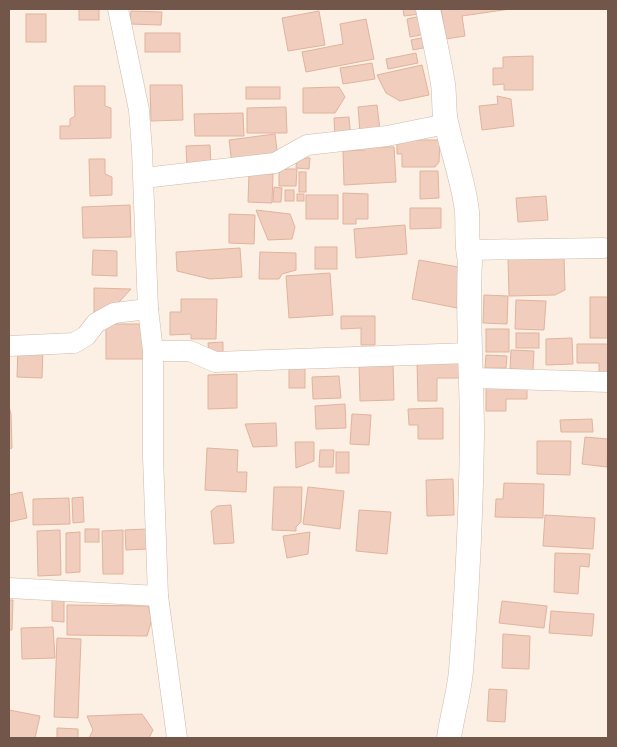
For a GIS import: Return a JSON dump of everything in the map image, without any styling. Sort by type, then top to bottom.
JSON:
[{"type":"street","points":[[118,9],[139,110],[144,178],[148,309],[153,351],[153,457],[158,596],[177,738]]},
{"type":"street","points":[[428,9],[443,86],[446,124],[467,213],[466,225],[469,238],[467,250],[470,261],[469,353],[472,378],[468,546],[460,673],[449,738]]},
{"type":"street","points":[[144,178],[275,163],[306,145],[387,136],[446,124]]},
{"type":"street","points":[[467,250],[604,248]]},
{"type":"street","points":[[9,346],[74,343],[86,336],[96,323],[114,313],[148,309]]},
{"type":"street","points":[[153,351],[190,351],[215,362],[469,353]]},
{"type":"street","points":[[472,378],[608,382]]},
{"type":"street","points":[[9,588],[158,596]]},
{"type":"building","points":[[79,9],[99,9],[99,20],[79,20]]},
{"type":"building","points":[[403,9],[420,9],[420,14],[404,16]]},
{"type":"building","points":[[441,9],[510,9],[462,16],[465,36],[446,39]]},
{"type":"building","points":[[131,11],[162,12],[161,25],[130,24]]},
{"type":"building","points":[[319,11],[325,45],[288,51],[282,18]]},
{"type":"building","points":[[26,14],[46,14],[46,42],[26,42]]},
{"type":"building","points":[[421,16],[425,34],[410,37],[407,19]]},
{"type":"building","points":[[366,19],[374,59],[306,72],[302,52],[343,44],[340,24]]},
{"type":"building","points":[[145,33],[180,33],[180,52],[145,52]]},
{"type":"building","points":[[426,37],[428,47],[413,50],[411,40]]},
{"type":"building","points":[[416,53],[418,63],[388,69],[386,59]]},
{"type":"building","points":[[533,56],[533,90],[504,90],[504,84],[493,85],[493,68],[503,68],[503,57]]},
{"type":"building","points":[[372,63],[375,79],[343,84],[340,68]]},
{"type":"building","points":[[422,65],[429,95],[400,101],[386,93],[377,75]]},
{"type":"building","points":[[150,85],[182,85],[183,120],[151,121]]},
{"type":"building","points":[[74,86],[105,86],[105,106],[111,108],[111,138],[60,139],[60,126],[70,126],[70,119],[75,116]]},
{"type":"building","points":[[246,87],[280,87],[280,99],[246,99]]},
{"type":"building","points":[[339,87],[345,97],[335,113],[303,113],[303,88]]},
{"type":"building","points":[[497,96],[511,99],[514,126],[482,130],[479,106],[498,104]]},
{"type":"building","points":[[377,105],[380,130],[360,132],[358,107]]},
{"type":"building","points":[[286,107],[287,133],[247,133],[247,108]]},
{"type":"building","points":[[243,113],[244,136],[195,136],[194,114]]},
{"type":"building","points":[[349,117],[351,139],[335,140],[334,118]]},
{"type":"building","points":[[275,134],[278,158],[232,164],[229,140]]},
{"type":"building","points":[[397,140],[440,140],[439,162],[435,167],[402,167],[402,154],[397,154]]},
{"type":"building","points":[[367,144],[381,144],[382,147],[394,147],[396,182],[344,185],[343,151],[365,150]]},
{"type":"building","points":[[210,145],[211,167],[187,168],[186,146]]},
{"type":"building","points":[[297,158],[310,158],[309,169],[296,168]]},
{"type":"building","points":[[89,159],[105,159],[105,174],[112,177],[112,195],[90,196]]},
{"type":"building","points":[[279,169],[297,169],[296,186],[279,186]]},
{"type":"building","points":[[420,171],[438,171],[439,198],[420,199]]},
{"type":"building","points":[[299,172],[306,172],[306,192],[299,192]]},
{"type":"building","points":[[249,173],[273,174],[272,203],[248,202]]},
{"type":"building","points":[[274,187],[282,188],[281,202],[273,202]]},
{"type":"building","points":[[285,190],[294,190],[294,201],[285,201]]},
{"type":"building","points":[[343,193],[368,194],[368,219],[356,219],[356,224],[343,224]]},
{"type":"building","points":[[297,194],[304,194],[304,201],[297,201]]},
{"type":"building","points":[[306,195],[338,195],[338,219],[306,219]]},
{"type":"building","points":[[546,196],[548,220],[518,222],[516,198]]},
{"type":"building","points":[[130,205],[131,237],[83,238],[82,207]]},
{"type":"building","points":[[410,208],[441,208],[441,228],[410,229]]},
{"type":"building","points":[[256,210],[290,214],[295,227],[292,239],[268,240]]},
{"type":"building","points":[[229,214],[255,215],[254,244],[229,243]]},
{"type":"building","points":[[405,225],[407,254],[356,258],[354,229]]},
{"type":"building","points":[[315,247],[337,247],[337,269],[315,269]]},
{"type":"building","points":[[240,248],[242,277],[210,279],[177,271],[176,252]]},
{"type":"building","points":[[93,250],[117,251],[117,276],[92,275]]},
{"type":"building","points":[[260,252],[296,253],[296,270],[282,274],[279,279],[259,279]]},
{"type":"building","points":[[564,256],[565,290],[555,295],[509,296],[508,257]]},
{"type":"building","points":[[419,260],[464,268],[457,308],[412,299]]},
{"type":"building","points":[[330,273],[333,315],[289,318],[286,276]]},
{"type":"building","points":[[94,288],[131,289],[108,314],[94,313]]},
{"type":"building","points":[[484,295],[508,296],[507,324],[483,323]]},
{"type":"building","points":[[590,297],[608,297],[608,338],[590,338]]},
{"type":"building","points":[[181,299],[217,299],[216,339],[191,339],[191,334],[170,335],[170,312],[181,312]]},
{"type":"building","points":[[516,300],[546,301],[544,330],[515,329]]},
{"type":"building","points":[[341,316],[375,316],[375,345],[361,345],[361,328],[341,329]]},
{"type":"building","points":[[106,324],[145,324],[145,359],[106,359]]},
{"type":"building","points":[[486,329],[509,329],[509,352],[486,352]]},
{"type":"building","points":[[516,333],[539,333],[539,348],[516,348]]},
{"type":"building","points":[[572,338],[573,364],[546,365],[546,339]]},
{"type":"building","points":[[223,342],[223,356],[209,356],[208,343]]},
{"type":"building","points":[[577,344],[608,344],[608,375],[599,375],[599,363],[577,363]]},
{"type":"building","points":[[18,346],[43,347],[42,378],[17,377]]},
{"type":"building","points":[[511,350],[534,351],[533,370],[510,369]]},
{"type":"building","points":[[486,355],[507,356],[506,368],[485,368]]},
{"type":"building","points":[[462,357],[462,378],[437,378],[437,401],[418,401],[417,361]]},
{"type":"building","points":[[359,362],[393,362],[394,400],[360,401]]},
{"type":"building","points":[[289,365],[305,365],[305,388],[289,388]]},
{"type":"building","points":[[237,374],[237,408],[208,409],[208,375]]},
{"type":"building","points":[[339,376],[341,398],[313,399],[312,377]]},
{"type":"building","points":[[486,384],[527,385],[527,399],[506,399],[506,411],[486,411]]},
{"type":"building","points":[[345,404],[346,428],[316,429],[315,406]]},
{"type":"building","points":[[9,406],[12,448],[9,449]]},
{"type":"building","points":[[443,408],[443,439],[418,439],[418,425],[409,425],[408,409]]},
{"type":"building","points":[[352,414],[371,415],[369,445],[350,444]]},
{"type":"building","points":[[592,419],[593,432],[561,432],[560,420]]},
{"type":"building","points":[[276,423],[277,446],[253,447],[245,424]]},
{"type":"building","points":[[585,437],[608,439],[607,467],[582,464]]},
{"type":"building","points":[[537,441],[571,441],[570,475],[537,474]]},
{"type":"building","points":[[295,442],[314,442],[314,461],[296,468]]},
{"type":"building","points":[[207,448],[238,450],[237,472],[247,472],[246,492],[205,490]]},
{"type":"building","points":[[320,450],[334,450],[333,467],[319,467]]},
{"type":"building","points":[[336,452],[349,452],[349,473],[336,473]]},
{"type":"building","points":[[453,479],[454,515],[427,516],[426,480]]},
{"type":"building","points":[[504,483],[544,484],[543,518],[495,517],[496,499],[503,499]]},
{"type":"building","points":[[274,487],[302,487],[301,522],[296,527],[296,531],[272,530]]},
{"type":"building","points":[[308,487],[344,491],[340,529],[303,524]]},
{"type":"building","points":[[22,492],[27,518],[9,522],[9,495]]},
{"type":"building","points":[[83,497],[84,522],[73,523],[72,498]]},
{"type":"building","points":[[69,498],[70,524],[33,525],[33,499]]},
{"type":"building","points":[[231,505],[234,543],[214,544],[211,511],[217,506]]},
{"type":"building","points":[[359,510],[391,512],[387,554],[356,551]]},
{"type":"building","points":[[545,515],[595,518],[593,549],[543,546]]},
{"type":"building","points":[[85,529],[99,529],[99,542],[85,542]]},
{"type":"building","points":[[147,529],[148,549],[126,550],[125,530]]},
{"type":"building","points":[[60,530],[61,575],[38,576],[37,531]]},
{"type":"building","points":[[123,530],[123,574],[103,574],[102,531]]},
{"type":"building","points":[[80,532],[80,572],[66,573],[66,533]]},
{"type":"building","points":[[310,532],[308,554],[287,558],[283,536]]},
{"type":"building","points":[[555,553],[590,554],[589,567],[580,566],[578,594],[554,592]]},
{"type":"building","points":[[52,599],[64,599],[64,622],[52,621]]},
{"type":"building","points":[[9,600],[13,600],[12,630],[9,630]]},
{"type":"building","points":[[502,601],[547,606],[544,628],[499,623]]},
{"type":"building","points":[[67,605],[148,606],[152,619],[147,636],[67,635]]},
{"type":"building","points":[[551,611],[594,614],[592,636],[549,633]]},
{"type":"building","points":[[53,627],[55,658],[22,659],[21,628]]},
{"type":"building","points":[[503,634],[530,636],[529,669],[502,668]]},
{"type":"building","points":[[57,638],[81,639],[78,718],[54,717]]},
{"type":"building","points":[[489,689],[507,690],[505,722],[487,721]]},
{"type":"building","points":[[9,710],[40,716],[35,738],[9,738]]},
{"type":"building","points":[[142,714],[153,730],[149,738],[89,738],[93,730],[87,716]]},
{"type":"building","points":[[57,728],[78,729],[78,738],[57,738]]}]
